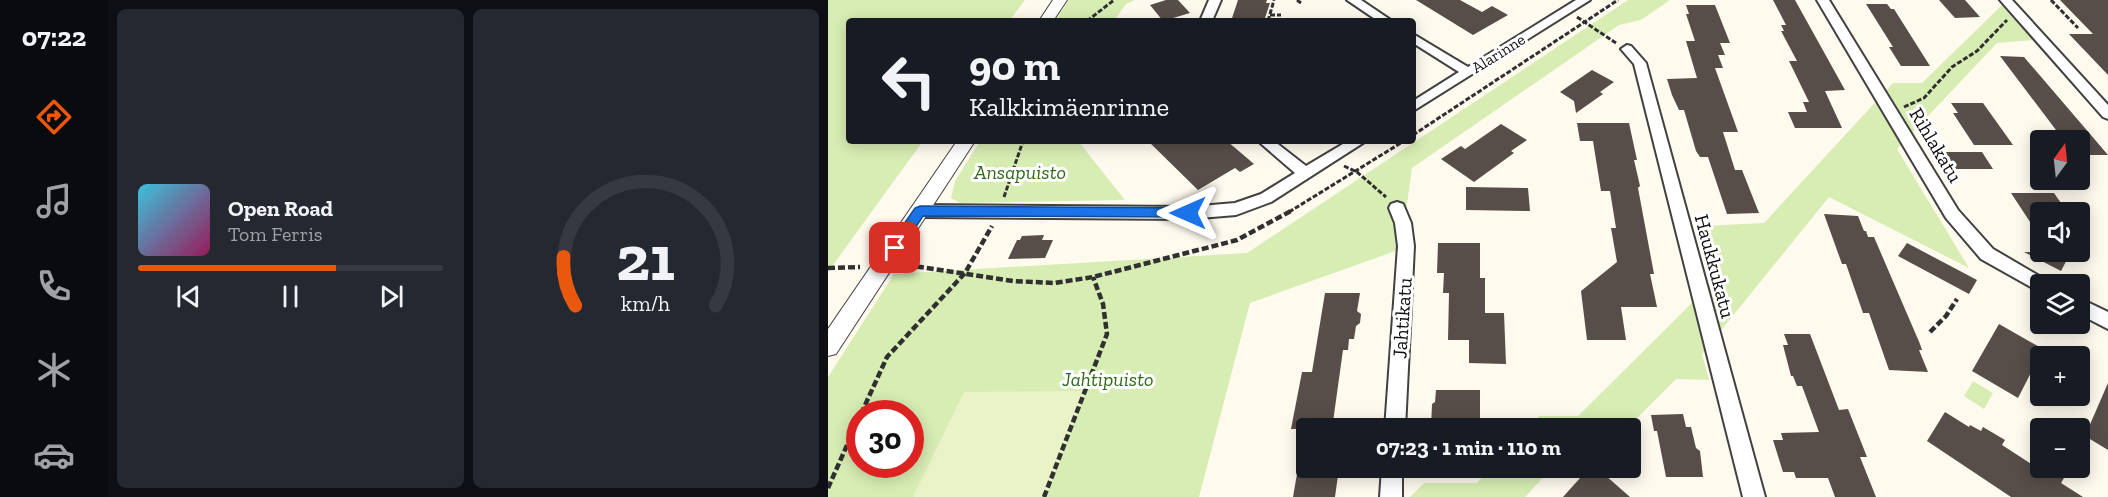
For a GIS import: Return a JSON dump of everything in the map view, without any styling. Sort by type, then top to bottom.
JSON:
[{"type":"street","points":[[1048,18],[1060,0]]},
{"type":"street","points":[[1207,18],[1215,0]]},
{"type":"street","points":[[1353,0],[1381,18]]},
{"type":"street","name":"Alarinne","points":[[1416,105],[1584,0]]},
{"type":"street","name":"Rihlakatu","points":[[1823,0],[1952,214],[1987,254],[2030,279]]},
{"type":"street","points":[[2006,0],[2108,114]]},
{"type":"street","points":[[1416,40],[1468,72]]},
{"type":"street","name":"Haukkukatu","points":[[1627,49],[1640,63],[1754,497]]},
{"type":"street","points":[[828,347],[964,144]]},
{"type":"street","points":[[1269,144],[1306,174]]},
{"type":"street","points":[[920,211],[1219,211],[1252,204],[1354,144]]},
{"type":"street","name":"Jahtikatu","points":[[1396,418],[1406,246],[1403,223],[1397,208]]},
{"type":"street","points":[[2090,311],[2108,321]]},
{"type":"street","points":[[1390,497],[1391,478]]},
{"type":"path","points":[[1090,18],[1114,0]]},
{"type":"path","points":[[1269,18],[1274,0]]},
{"type":"path","points":[[1297,0],[1301,3]]},
{"type":"path","points":[[1416,133],[1618,0]]},
{"type":"path","points":[[2051,0],[2078,28]]},
{"type":"path","points":[[1566,11],[1627,49]]},
{"type":"path","points":[[1890,111],[1924,98],[1952,67],[1977,51],[2005,21],[2018,13]]},
{"type":"path","points":[[1270,15],[1281,15]]},
{"type":"path","points":[[867,400],[887,357],[965,273],[999,212],[1022,144]]},
{"type":"path","points":[[828,268],[907,265],[1013,281],[1054,283],[1093,277],[1237,240],[1270,224],[1399,144]]},
{"type":"path","points":[[1357,172],[1397,208]]},
{"type":"path","points":[[1044,497],[1107,334],[1103,304],[1093,277]]},
{"type":"path","points":[[1930,332],[1946,316],[1957,299]]},
{"type":"path","points":[[828,488],[846,447]]},
{"type":"green space","points":[[828,0],[1025,0],[1011,18],[846,18],[846,144],[921,144],[828,272]]},
{"type":"green space","points":[[1069,0],[1135,0],[1126,4],[1116,18],[1057,18]]},
{"type":"green space","name":"Jahtipuisto","points":[[1628,0],[1670,0],[1641,20],[1619,25],[1412,168],[1401,249],[1250,303],[1199,497],[828,497],[828,377],[894,274],[1247,253],[1411,144],[1416,144],[1416,141]]},
{"type":"green space","points":[[2002,5],[2033,40],[1997,43],[1897,149],[1969,268],[1829,197],[1702,354],[1709,380],[1676,379],[1637,418],[1537,418],[1539,416],[1578,416],[1716,279],[1702,226],[1764,223],[1893,83],[1922,83]]},
{"type":"green space","name":"Ansapuisto","points":[[978,144],[1080,144],[1125,200],[960,203],[951,198],[955,181]]},
{"type":"green space","points":[[1973,381],[1993,393],[1984,409],[1964,396]]},
{"type":"green space","points":[[1085,391],[1046,497],[913,497],[964,392]]},
{"type":"green space","points":[[1482,478],[1543,478],[1525,497],[1410,497],[1424,483],[1477,483]]},
{"type":"building","points":[[1166,0],[1178,0],[1190,13],[1173,18],[1161,18],[1150,5]]},
{"type":"building","points":[[1238,0],[1267,0],[1266,3],[1270,3],[1265,18],[1232,18]]},
{"type":"building","points":[[1416,0],[1460,0],[1482,12],[1492,6],[1508,15],[1473,35]]},
{"type":"building","points":[[1773,0],[1795,0],[1845,90],[1825,91],[1842,128],[1795,128],[1788,112],[1807,112],[1803,102],[1809,102],[1789,61],[1797,61],[1781,31],[1784,31],[1781,25],[1786,25]]},
{"type":"building","points":[[1939,0],[1965,0],[1980,17],[1955,18]]},
{"type":"building","points":[[2060,0],[2108,0],[2108,75],[2069,34],[2093,34]]},
{"type":"building","points":[[1866,4],[1887,4],[1894,9],[1930,66],[1901,66],[1889,47],[1893,47]]},
{"type":"building","points":[[1686,5],[1715,5],[1730,43],[1720,43],[1725,55],[1718,55],[1723,68],[1715,68],[1738,132],[1723,132],[1735,170],[1742,170],[1759,213],[1727,214],[1708,157],[1700,157],[1696,151],[1684,110],[1679,110],[1672,95],[1667,79],[1697,78],[1686,41],[1695,41],[1686,14],[1689,14]]},
{"type":"building","points":[[2000,56],[2024,57],[2087,130],[2056,130]]},
{"type":"building","points":[[1592,70],[1614,82],[1600,92],[1603,94],[1576,113],[1574,101],[1560,92]]},
{"type":"building","points":[[1951,103],[1983,103],[2013,145],[1974,145],[1953,113],[1958,113]]},
{"type":"building","points":[[1577,123],[1629,123],[1637,160],[1634,160],[1654,274],[1650,274],[1657,307],[1621,307],[1626,340],[1587,340],[1581,291],[1617,262],[1611,228],[1616,228],[1610,191],[1601,191],[1593,141],[1580,141]]},
{"type":"building","points":[[1501,124],[1527,140],[1511,151],[1514,153],[1474,182],[1441,159],[1461,146],[1465,149]]},
{"type":"building","points":[[2090,134],[2108,155],[2090,155]]},
{"type":"building","points":[[1151,144],[1231,144],[1254,164],[1240,172],[1235,168],[1198,190]]},
{"type":"building","points":[[1936,152],[1982,152],[1993,169],[1947,169]]},
{"type":"building","points":[[1466,187],[1528,188],[1530,211],[1466,210]]},
{"type":"building","points":[[2011,193],[2054,193],[2060,202],[2030,202],[2030,222]]},
{"type":"building","points":[[1824,214],[1858,216],[1868,237],[1874,237],[1920,344],[1922,350],[1919,350],[1928,372],[1889,370],[1869,313],[1863,313],[1846,264],[1842,264]]},
{"type":"building","points":[[1044,235],[1042,240],[1053,240],[1045,258],[1008,259],[1017,240],[1020,240],[1022,236]]},
{"type":"building","points":[[1438,243],[1480,243],[1480,278],[1485,278],[1485,313],[1504,313],[1506,364],[1469,363],[1469,340],[1448,340],[1449,293],[1443,293],[1444,273],[1437,273]]},
{"type":"building","points":[[1907,243],[1977,280],[1969,294],[1898,256]]},
{"type":"building","points":[[2043,262],[2066,262],[2061,271]]},
{"type":"building","points":[[1325,293],[1360,293],[1357,311],[1361,314],[1360,323],[1356,326],[1354,339],[1349,339],[1348,350],[1343,350],[1334,418],[1296,418],[1296,429],[1291,429],[1302,372],[1312,372]]},
{"type":"building","points":[[1999,324],[2038,346],[2030,346],[2030,374],[2018,398],[1972,371]]},
{"type":"building","points":[[1784,334],[1810,334],[1839,410],[1848,409],[1867,457],[1860,457],[1876,497],[1835,497],[1828,478],[1796,478],[1794,472],[1783,472],[1773,440],[1783,440],[1781,433],[1819,432],[1802,386],[1797,386],[1791,376],[1783,345],[1788,345]]},
{"type":"building","points":[[2108,383],[2108,450],[2090,439],[2090,424]]},
{"type":"building","points":[[1436,390],[1480,390],[1480,418],[1431,418],[1432,404],[1435,402]]},
{"type":"building","points":[[1945,412],[1969,427],[1970,425],[1981,431],[1983,427],[2005,440],[2002,445],[2030,463],[2030,478],[2064,478],[2061,483],[2083,497],[2011,497],[1927,441]]},
{"type":"building","points":[[1683,414],[1686,427],[1691,427],[1696,448],[1700,451],[1703,477],[1666,477],[1657,431],[1654,431],[1651,415]]},
{"type":"building","points":[[1296,478],[1338,478],[1335,497],[1293,497]]},
{"type":"building","points":[[1580,478],[1608,478],[1630,497],[1563,497]]},
{"type":"route","points":[[895,248],[920,211],[1188,213]]}]
